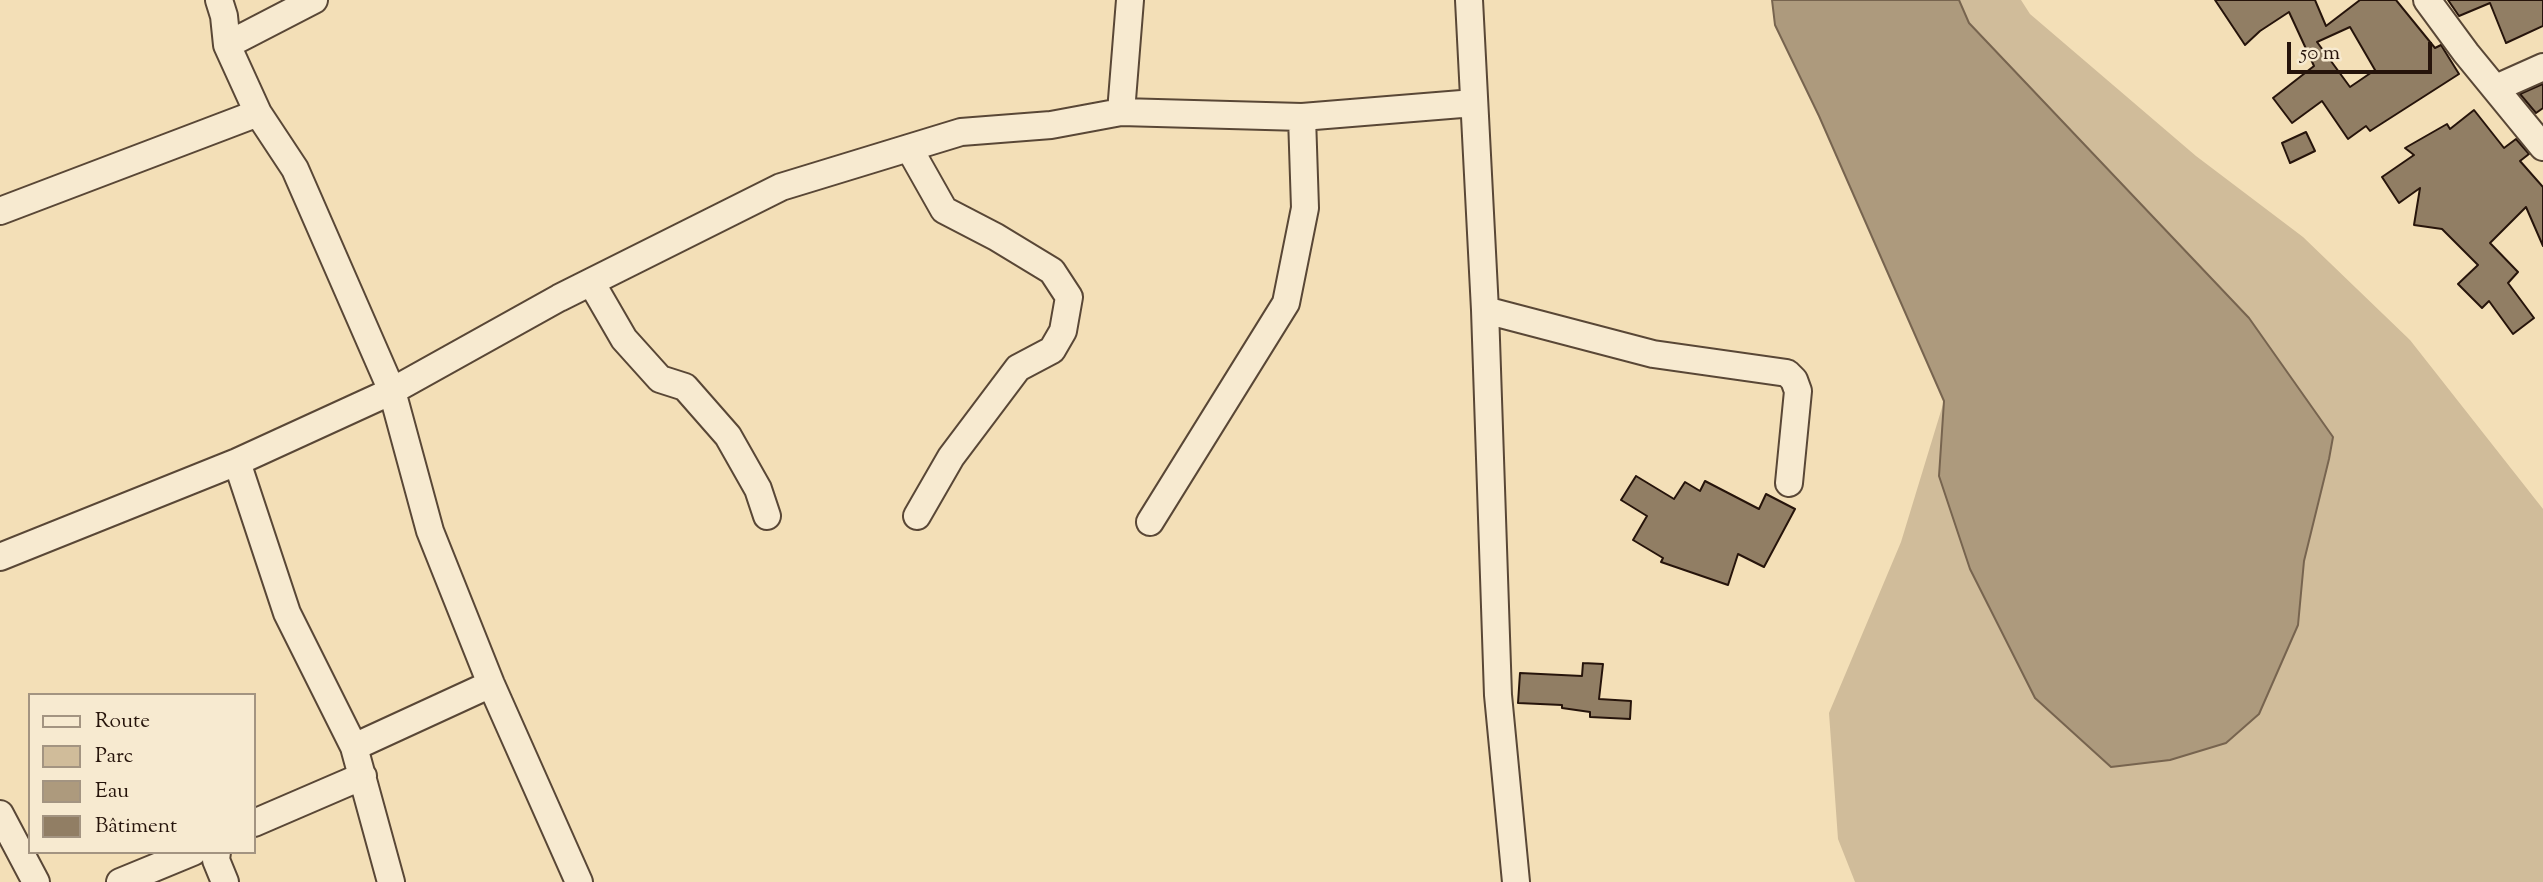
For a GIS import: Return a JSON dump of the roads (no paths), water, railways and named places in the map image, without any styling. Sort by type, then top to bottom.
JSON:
[{"type":"street","points":[[219,0],[224,16],[227,45],[258,113],[295,169],[392,391],[430,531],[491,684],[579,882]]},
{"type":"street","points":[[227,45],[314,0]]},
{"type":"street","points":[[1121,112],[1130,0]]},
{"type":"street","points":[[1469,0],[1485,310],[1498,695],[1516,882]]},
{"type":"street","points":[[2427,0],[2466,53],[2543,146]]},
{"type":"street","points":[[2496,88],[2543,67]]},
{"type":"street","points":[[0,557],[237,462],[392,391],[591,282],[781,187],[961,132],[1051,125],[1121,112],[1302,117],[1474,103]]},
{"type":"street","points":[[0,211],[258,113]]},
{"type":"street","points":[[1150,522],[1286,303],[1305,208],[1302,117]]},
{"type":"street","points":[[909,148],[944,210],[1052,271],[1069,297],[1063,331],[1052,350],[1018,368],[951,457],[917,516]]},
{"type":"street","points":[[591,282],[624,339],[660,379],[685,387],[728,436],[758,489],[768,516]]},
{"type":"street","points":[[1485,310],[1653,354],[1787,373],[1794,380],[1798,391],[1789,483]]},
{"type":"street","points":[[237,462],[287,613],[354,747],[391,882]]},
{"type":"street","points":[[354,747],[491,684]]},
{"type":"street","points":[[256,822],[363,776]]},
{"type":"street","points":[[0,814],[36,882]]},
{"type":"street","points":[[120,882],[188,854]]},
{"type":"street","points":[[217,854],[216,860],[225,882]]},
{"type":"water","points":[[1772,0],[1959,0],[1969,23],[2249,318],[2333,437],[2304,561],[2298,625],[2259,714],[2226,743],[2170,760],[2111,767],[2035,698],[1970,569],[1939,476],[1944,401],[1819,116],[1775,25]]}]
